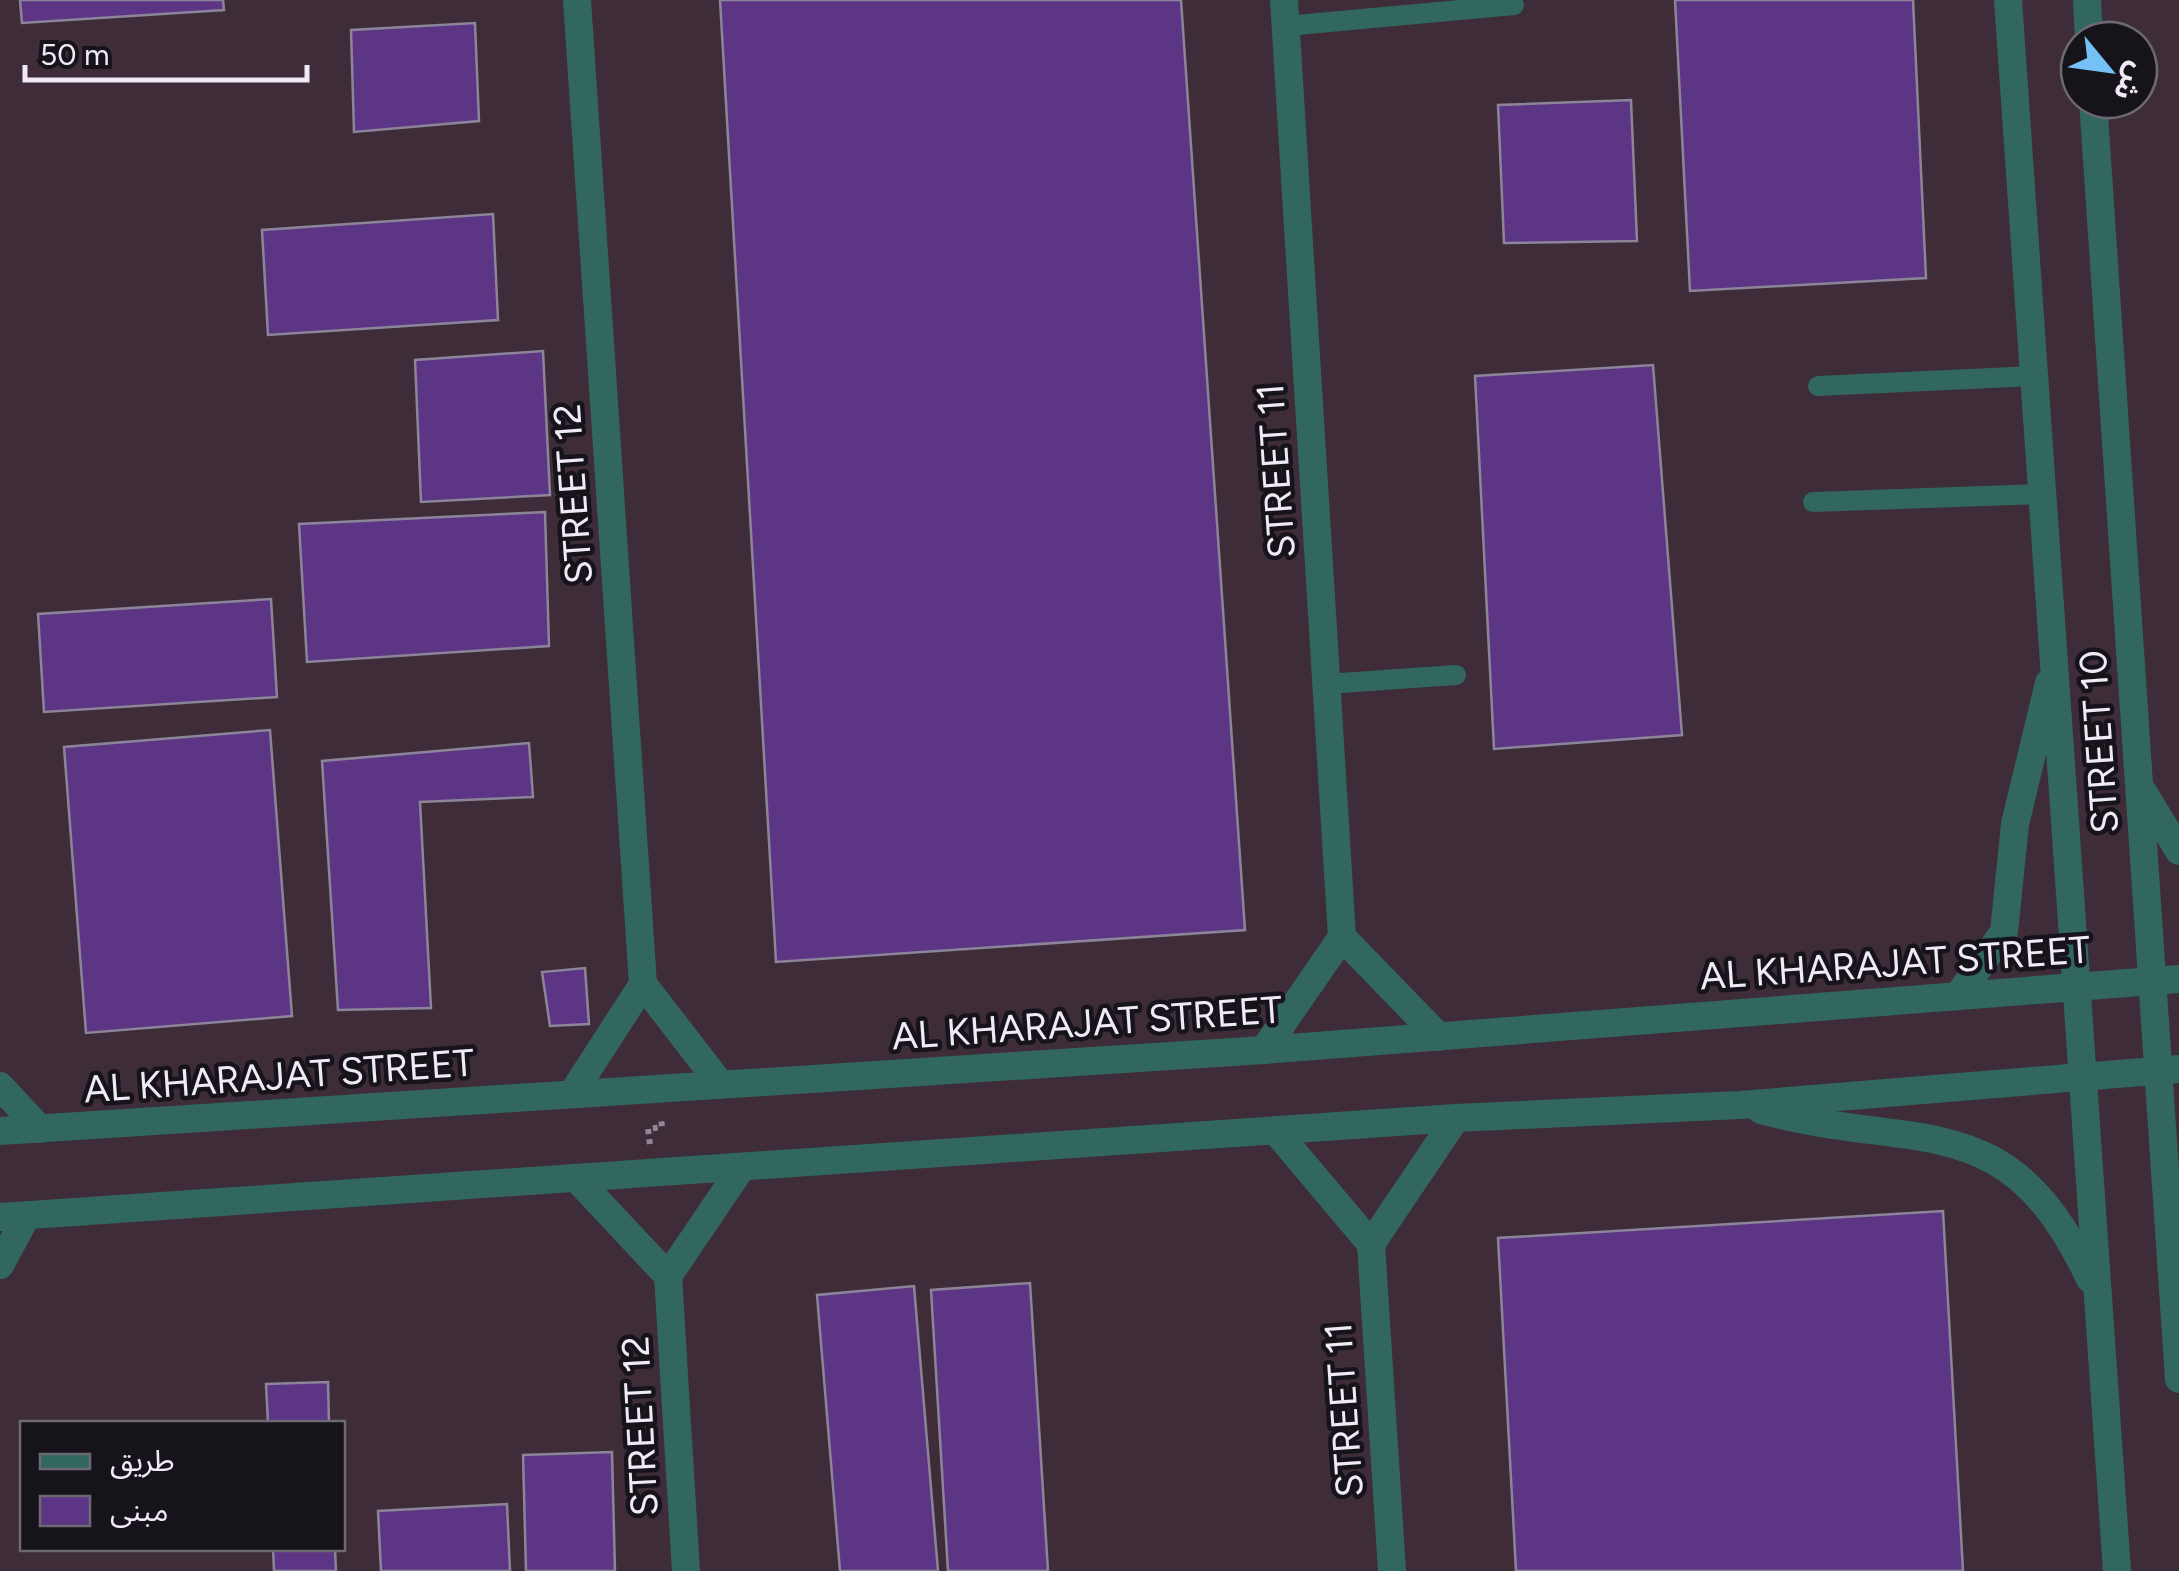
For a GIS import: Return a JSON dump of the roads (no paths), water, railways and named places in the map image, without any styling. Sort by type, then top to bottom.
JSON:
[{"type":"street","name":"STREET 12","points":[[578,0],[643,984]]},
{"type":"street","name":"STREET 10","points":[[2008,0],[2117,1571]]},
{"type":"street","name":"STREET 11","points":[[1285,13],[1342,938]]},
{"type":"street","name":"STREET 10","points":[[2094,120],[2140,788],[2165,981],[2179,1379]]},
{"type":"street","name":"STREET 10","points":[[1958,996],[2004,932],[2015,824],[2054,662]]},
{"type":"street","points":[[2140,788],[2179,851]]},
{"type":"street","points":[[1264,1050],[1342,938],[1439,1037]]},
{"type":"street","name":"AL KHARAJAT STREET","points":[[0,1132],[1264,1050],[2165,981]]},
{"type":"street","points":[[572,1094],[643,984],[721,1085]]},
{"type":"street","points":[[0,1265],[14,1216],[1456,1118],[1740,1105],[2168,1070]]},
{"type":"street","points":[[0,1086],[40,1129]]},
{"type":"street","points":[[1740,1105],[1801,1121],[1952,1142],[1986,1153],[2018,1172],[2046,1202],[2071,1238],[2099,1298]]},
{"type":"street","points":[[1275,1130],[1372,1244],[1456,1118]]},
{"type":"street","points":[[576,1180],[668,1276],[742,1167]]},
{"type":"street","name":"STREET 11","points":[[1372,1244],[1392,1571]]},
{"type":"street","name":"STREET 12","points":[[668,1276],[686,1571]]},
{"type":"lane","points":[[1285,13],[1514,5]]},
{"type":"lane","points":[[1818,386],[2034,376]]},
{"type":"lane","points":[[1812,502],[2043,494]]},
{"type":"lane","points":[[1326,684],[1456,675]]}]
